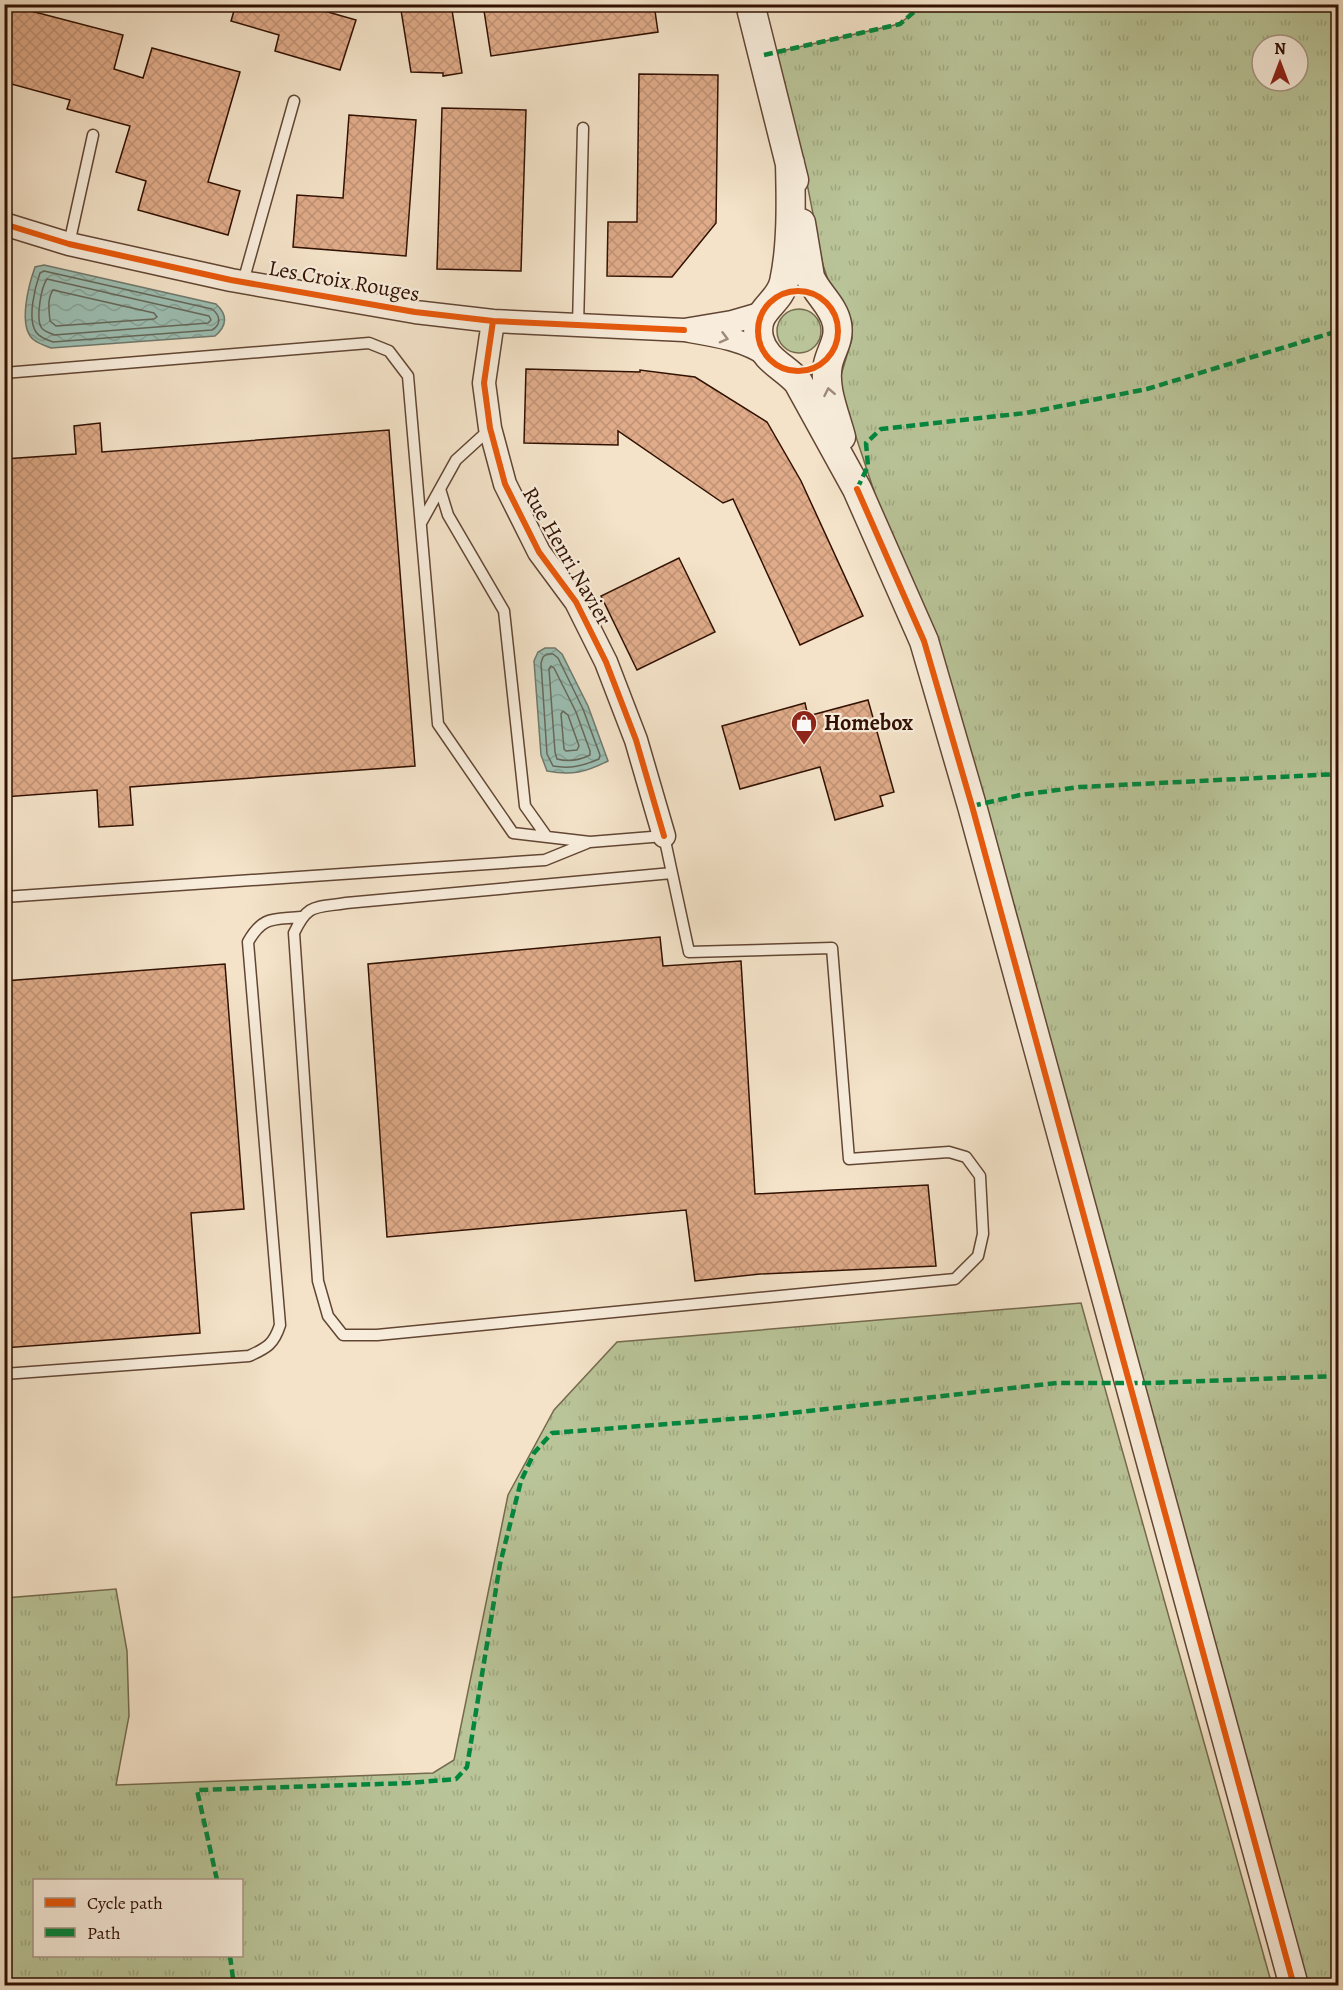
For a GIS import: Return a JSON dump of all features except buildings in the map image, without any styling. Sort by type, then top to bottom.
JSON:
[{"type":"street","points":[[750,4],[790,163],[810,277],[813,285],[833,311],[838,329],[827,374],[828,390],[857,489]]},
{"type":"street","points":[[790,163],[791,212],[786,272],[782,289],[769,305],[758,332],[761,345],[802,389],[857,489],[924,641],[972,806],[1294,1986]]},
{"type":"street","name":"Les Croix Rouges","points":[[4,224],[69,244],[243,282],[415,312],[493,321],[684,330],[709,334],[743,343],[776,362]]},
{"type":"street","points":[[769,305],[788,292],[801,291],[813,294],[824,301]]},
{"type":"street","name":"Les Croix Rouges","points":[[684,330],[732,322],[769,305]]},
{"type":"street","name":"Rue Henri Navier","points":[[493,321],[484,383],[490,428],[505,484],[539,552],[576,602],[606,662],[636,740],[664,836]]},
{"type":"street","points":[[776,362],[796,370],[809,369],[821,363],[831,354]]},
{"type":"lane","points":[[243,282],[294,101]]},
{"type":"lane","points":[[578,326],[584,128]]},
{"type":"lane","points":[[69,244],[93,135]]},
{"type":"lane","points":[[4,373],[369,343],[389,351],[408,376],[438,724],[513,833],[590,842],[664,836],[690,952],[832,948],[849,1159],[949,1152],[966,1157],[980,1176],[983,1234],[978,1256],[955,1279],[377,1335],[343,1335],[328,1316],[318,1281],[294,933],[301,917],[311,908],[346,903],[672,873]]},
{"type":"lane","points":[[421,523],[456,460],[490,428]]},
{"type":"lane","points":[[440,489],[448,515],[504,611],[525,806],[547,837]]},
{"type":"lane","points":[[4,897],[545,860],[590,842]]},
{"type":"lane","points":[[4,1374],[249,1356],[264,1349],[276,1338],[280,1325],[248,942],[254,930],[263,922],[301,917]]},
{"type":"green space","points":[[923,5],[1338,5],[1338,1985],[1294,1985],[924,641],[841,392],[841,375],[852,339],[852,323],[847,310],[828,280],[823,265],[805,173],[764,55],[899,24]]},
{"type":"green space","points":[[799,309],[808,310],[815,315],[820,322],[820,340],[815,347],[808,352],[799,353],[790,352],[783,347],[778,340],[777,331],[778,322],[783,315],[790,310]]},
{"type":"green space","points":[[1081,1303],[1272,1985],[5,1985],[5,1598],[116,1589],[127,1651],[129,1716],[116,1785],[433,1773],[454,1760],[508,1495],[554,1410],[617,1342]]},
{"type":"water","points":[[44,265],[216,304],[223,312],[224,324],[215,336],[51,348],[34,340],[29,334],[25,316],[35,267]]},
{"type":"water","points":[[545,648],[555,648],[562,654],[588,706],[608,761],[579,772],[547,771],[541,755],[534,661],[538,652]]},
{"type":"marked path","points":[[764,55],[900,24],[923,4]]},
{"type":"marked path","points":[[857,489],[868,466],[866,443],[881,429],[1026,413],[1147,389],[1338,331]]},
{"type":"marked path","points":[[972,806],[1020,795],[1080,787],[1338,774]]},
{"type":"marked path","points":[[217,1879],[197,1790],[409,1783],[456,1779],[467,1767],[500,1564],[521,1481],[534,1453],[552,1433],[756,1417],[1057,1383],[1148,1383],[1338,1376]]},
{"type":"marked path","points":[[230,1957],[234,1986]]},
{"type":"cycle path","points":[[4,224],[69,244],[231,280],[415,312],[493,321],[684,330]]},
{"type":"cycle path","points":[[798,291],[813,294],[826,303],[835,316],[838,331],[835,346],[826,359],[813,368],[798,371],[783,368],[770,359],[761,346],[758,331],[761,316],[770,303],[783,294],[798,291]]},
{"type":"cycle path","points":[[493,321],[484,383],[490,428],[505,484],[539,552],[576,602],[606,662],[636,740],[664,836]]},
{"type":"cycle path","points":[[857,489],[924,641],[972,806],[1294,1986]]},
{"type":"place","name":"Homebox","points":[[804,746]]}]
